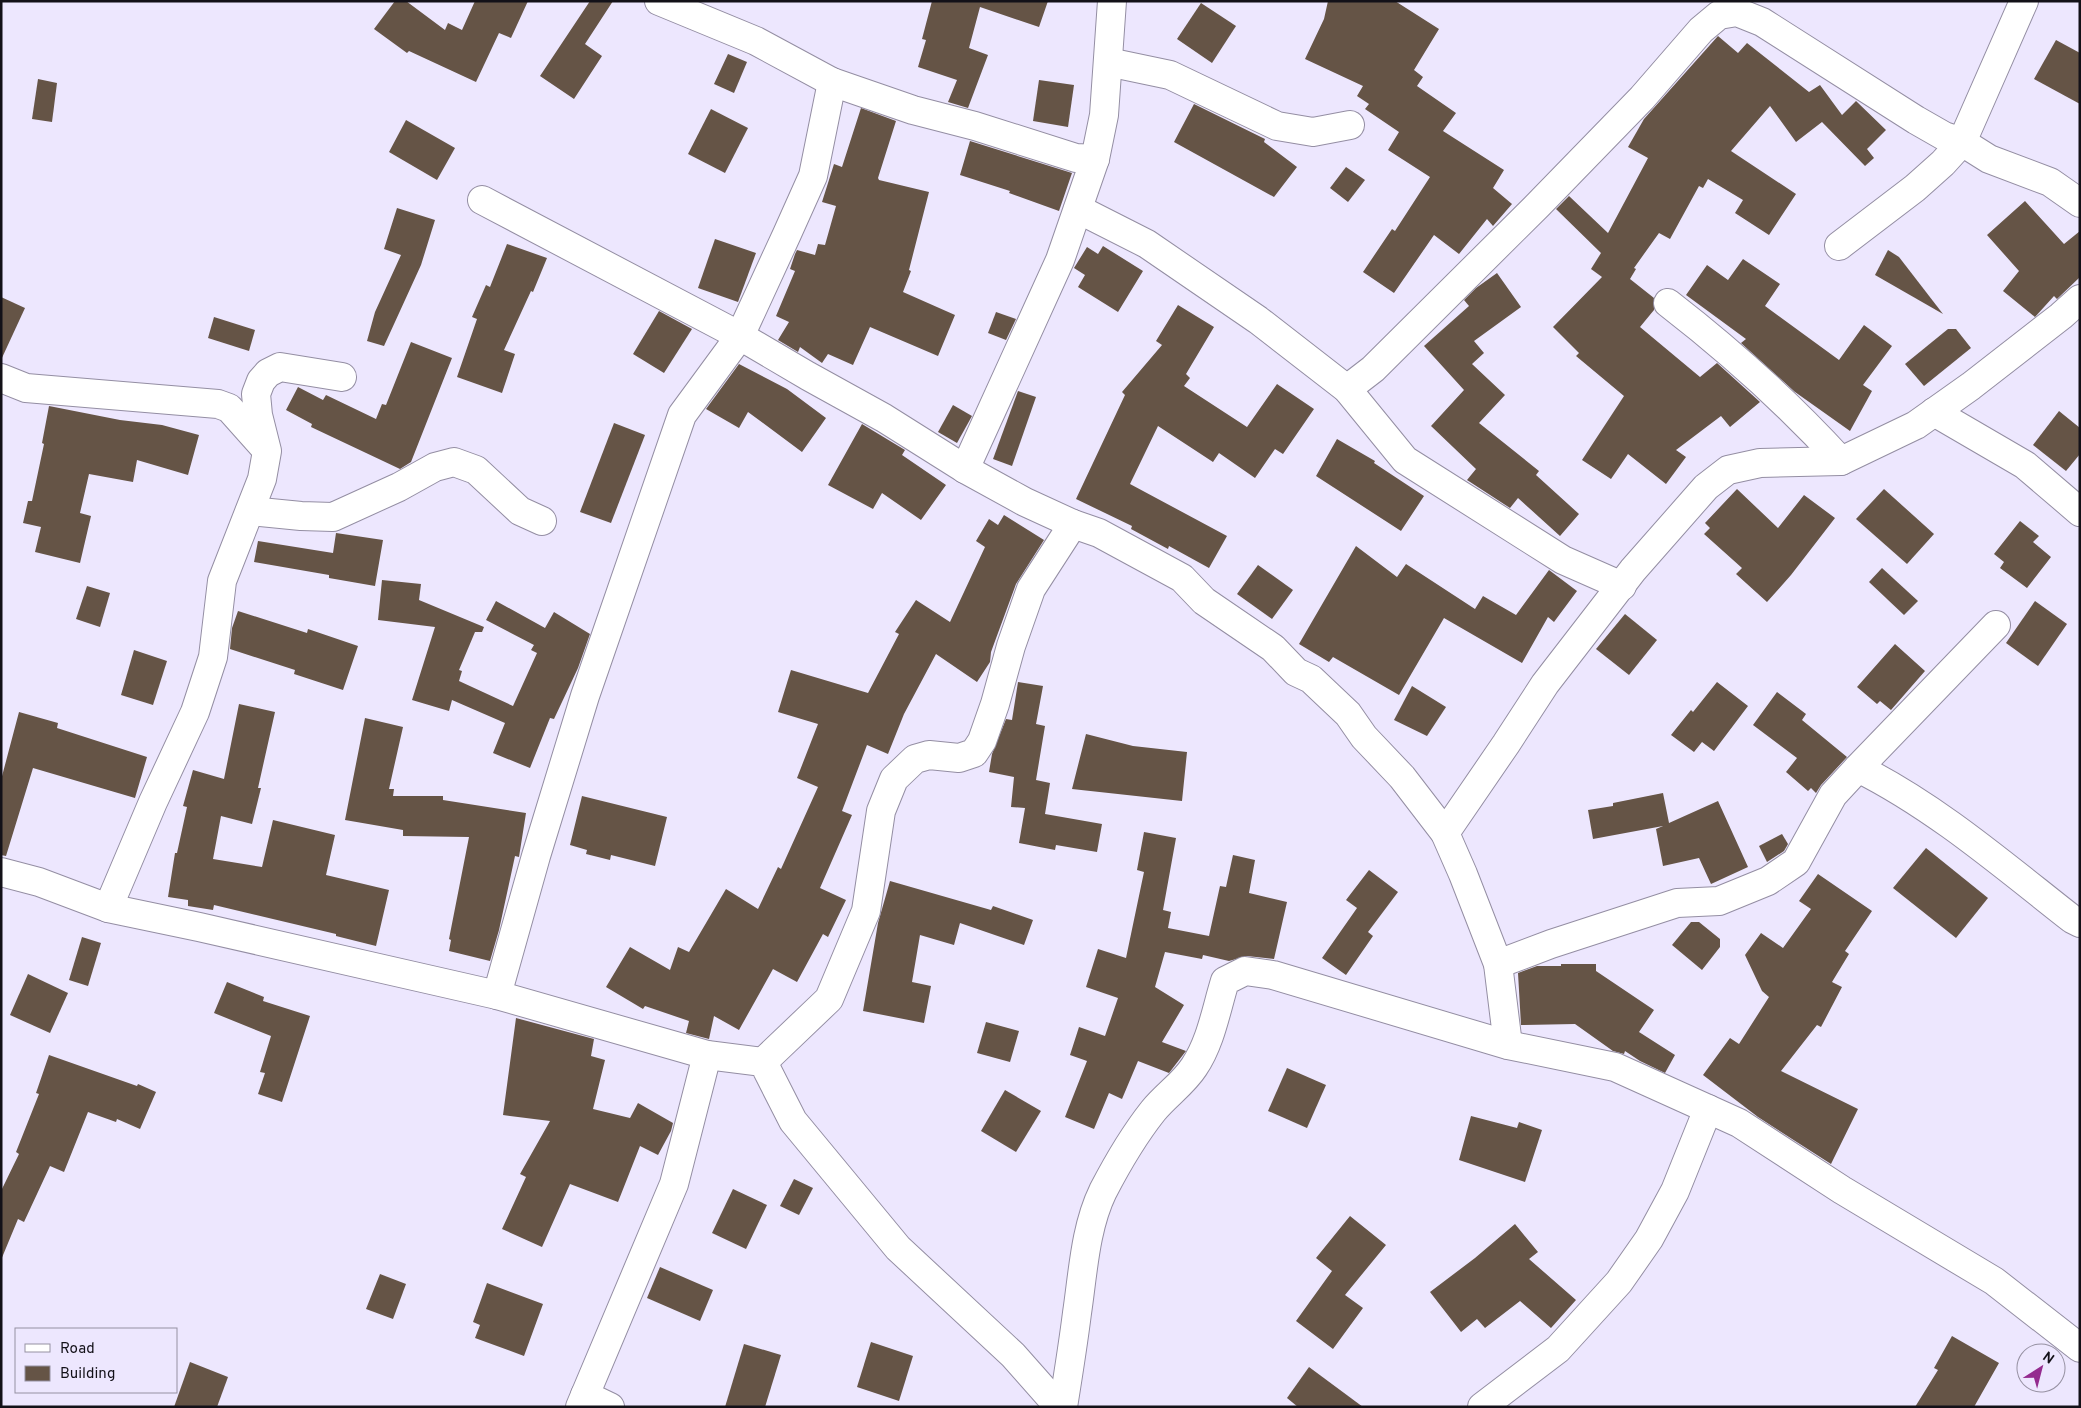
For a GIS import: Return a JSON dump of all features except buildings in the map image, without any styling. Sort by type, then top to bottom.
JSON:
[{"type":"street","points":[[658,1],[756,41],[832,82],[913,110],[984,128],[1076,158],[1095,158]]},
{"type":"street","points":[[965,469],[1060,260],[1095,158],[1104,116],[1112,1]]},
{"type":"street","points":[[1840,246],[1915,188],[1943,163],[1962,142],[2024,1]]},
{"type":"street","points":[[1347,389],[1373,369],[1538,205],[1642,98],[1701,30],[1719,15],[1737,12],[1762,22],[1944,136],[1962,142],[1989,158],[2050,182],[2080,203]]},
{"type":"street","points":[[1108,62],[1170,75],[1277,126],[1313,132],[1350,125]]},
{"type":"street","points":[[497,995],[536,856],[582,705],[682,415],[740,336],[813,176],[832,82]]},
{"type":"street","points":[[482,200],[740,336],[884,418],[965,469],[1025,502],[1073,524],[1099,533],[1182,578],[1204,601],[1273,648],[1296,672],[1311,679],[1348,714],[1364,737],[1402,777],[1445,833],[1498,964],[1508,1045]]},
{"type":"street","points":[[1078,209],[1147,244],[1258,320],[1347,389],[1405,460],[1563,560],[1622,586]]},
{"type":"street","points":[[1445,833],[1545,684],[1671,524],[1706,487],[1728,470],[1760,463],[1841,461],[1916,425],[1972,386],[2080,299]]},
{"type":"street","points":[[1668,303],[1709,335],[1800,417],[1841,461]]},
{"type":"street","points":[[108,908],[153,802],[195,712],[213,657],[222,581],[262,479],[267,451],[258,415],[256,394],[261,381],[268,373],[280,367],[342,377]]},
{"type":"street","points":[[1,378],[26,388],[218,404],[229,408],[267,451]]},
{"type":"street","points":[[1934,412],[2025,465],[2080,512]]},
{"type":"street","points":[[250,511],[332,517],[399,487],[434,467],[454,462],[476,470],[520,511],[542,521]]},
{"type":"street","points":[[762,1062],[829,999],[866,911],[881,811],[894,779],[915,759],[929,755],[959,758],[974,754],[982,741],[1010,646],[1031,589],[1073,524]]},
{"type":"street","points":[[1498,964],[1550,944],[1677,903],[1719,901],[1768,882],[1796,862],[1832,795],[1996,625]]},
{"type":"street","points":[[1858,768],[1885,781],[1926,807],[2072,919],[2080,923]]},
{"type":"street","points":[[1,872],[39,882],[108,908],[199,926],[497,995],[707,1055],[762,1062]]},
{"type":"street","points":[[1061,1407],[1073,1346],[1085,1256],[1094,1214],[1102,1193],[1132,1142],[1154,1111],[1181,1083],[1194,1066],[1206,1044],[1225,981],[1245,971],[1273,975],[1508,1045],[1615,1067],[1739,1123],[1842,1190],[1994,1281],[2080,1348]]},
{"type":"street","points":[[610,1407],[582,1401],[674,1184],[707,1055]]},
{"type":"street","points":[[762,1062],[793,1121],[898,1248],[1013,1356],[1061,1407]]},
{"type":"street","points":[[1482,1407],[1558,1349],[1619,1282],[1648,1239],[1674,1191],[1708,1109]]}]
